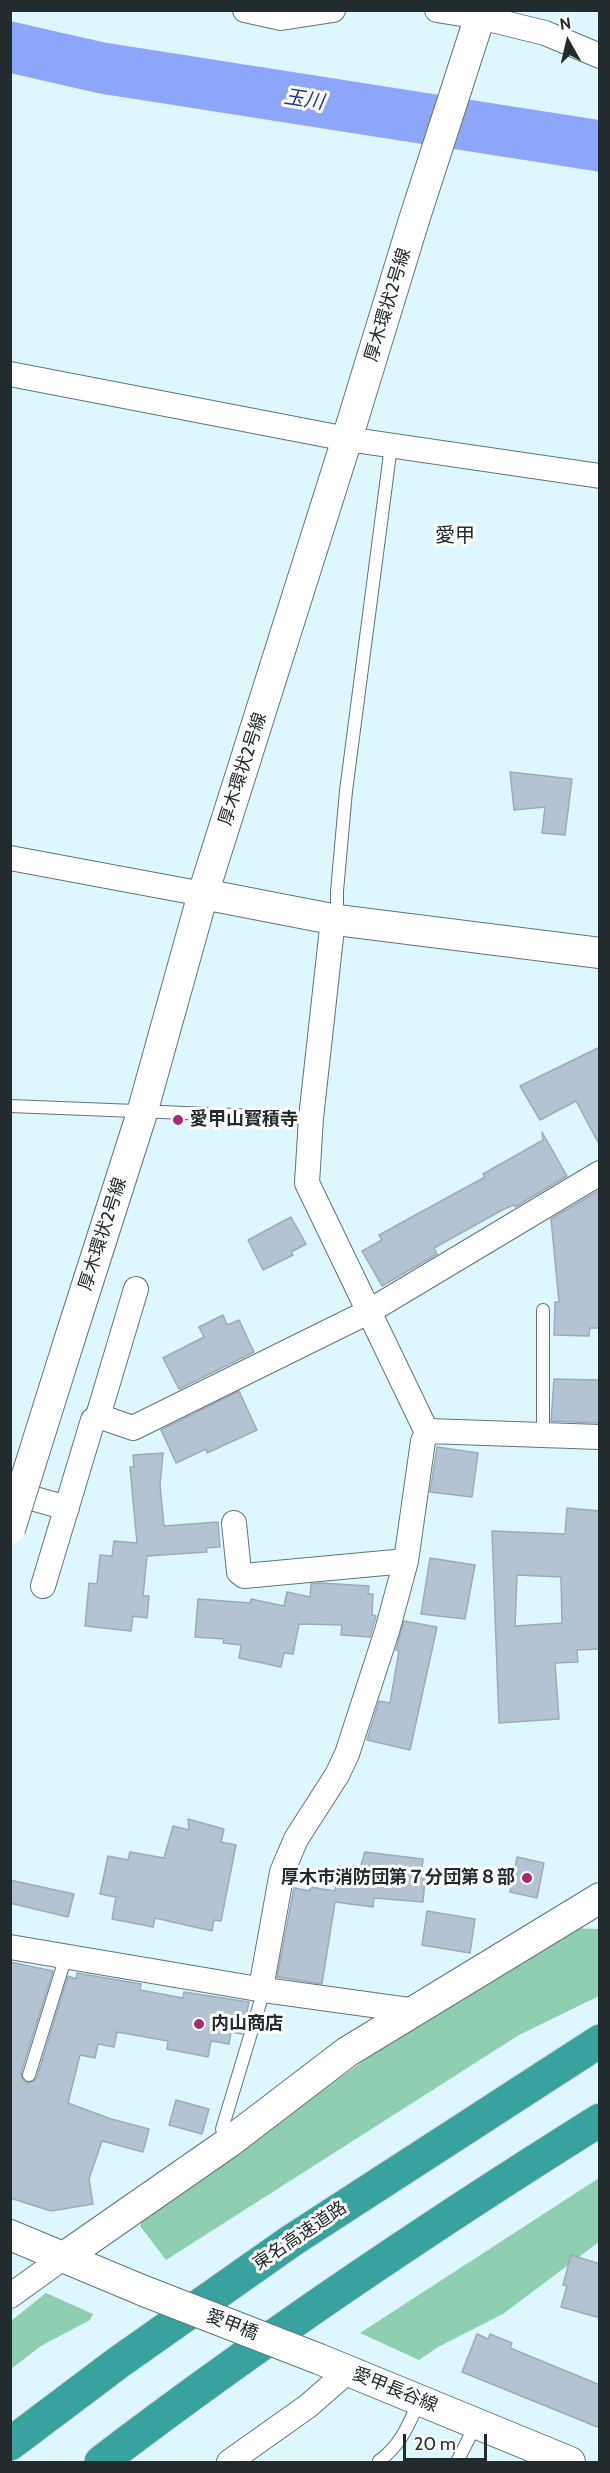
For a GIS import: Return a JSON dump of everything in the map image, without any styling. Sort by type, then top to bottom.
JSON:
[{"type":"highway","name":"東名高速道路","points":[[10,2444],[119,2362],[291,2241],[600,2041]]},
{"type":"highway","points":[[101,2463],[315,2307],[518,2171],[600,2120]]},
{"type":"street","points":[[245,10],[281,18],[333,10]]},
{"type":"street","points":[[437,10],[545,33],[600,56]]},
{"type":"street","name":"厚木環状2号線","points":[[10,1529],[142,1113],[203,894],[479,19]]},
{"type":"street","points":[[10,374],[347,440],[600,476]]},
{"type":"street","points":[[10,858],[335,919],[600,953]]},
{"type":"street","points":[[335,919],[311,1118],[308,1183],[368,1312],[428,1431]]},
{"type":"street","points":[[98,1416],[133,1428],[368,1312],[600,1173]]},
{"type":"street","points":[[43,1586],[93,1420],[98,1416],[136,1289]]},
{"type":"street","points":[[428,1431],[600,1437]]},
{"type":"street","points":[[264,1990],[262,1977],[282,1872],[296,1839],[337,1775],[347,1754],[387,1631],[406,1561],[423,1441],[428,1431]]},
{"type":"street","points":[[10,1492],[67,1508]]},
{"type":"street","points":[[234,1523],[239,1572],[244,1576],[406,1561]]},
{"type":"street","points":[[10,2296],[228,2143],[347,2052],[595,1908]]},
{"type":"street","points":[[10,1947],[264,1990],[416,2011]]},
{"type":"street","points":[[10,2235],[64,2257]]},
{"type":"street","name":"愛甲橋","points":[[64,2257],[144,2291],[319,2359]]},
{"type":"street","name":"愛甲長谷線","points":[[319,2359],[570,2463]]},
{"type":"street","points":[[229,2463],[308,2406],[348,2371]]},
{"type":"lane","points":[[335,919],[346,791],[391,446]]},
{"type":"lane","points":[[10,1106],[311,1118]]},
{"type":"lane","points":[[543,1310],[543,1434]]},
{"type":"lane","points":[[29,2075],[66,1956]]},
{"type":"lane","points":[[228,2143],[222,2129],[264,1990]]},
{"type":"lane","points":[[379,2461],[401,2440],[419,2400]]},
{"type":"lane","points":[[458,2463],[476,2424]]},
{"type":"green space","points":[[573,1928],[599,1929],[599,1996],[519,2035],[166,2260],[140,2226],[142,2220],[373,2054]]},
{"type":"green space","points":[[599,2178],[599,2242],[503,2314],[438,2347],[419,2360],[360,2333]]},
{"type":"green space","points":[[46,2293],[93,2314],[90,2320],[41,2346],[11,2369],[11,2321]]},
{"type":"building","points":[[510,772],[572,779],[565,835],[542,833],[545,807],[514,810]]},
{"type":"building","points":[[600,1047],[600,1146],[576,1101],[540,1120],[520,1086]]},
{"type":"building","points":[[542,1132],[567,1176],[515,1207],[514,1205],[504,1209],[434,1248],[437,1254],[382,1286],[362,1251],[382,1240],[379,1235],[485,1177],[483,1174],[543,1140]]},
{"type":"building","points":[[600,1190],[600,1328],[590,1328],[589,1336],[554,1335],[555,1302],[559,1302],[551,1219]]},
{"type":"building","points":[[291,1217],[306,1244],[291,1252],[293,1255],[263,1270],[248,1240]]},
{"type":"building","points":[[223,1315],[227,1325],[239,1320],[254,1352],[179,1389],[163,1358],[204,1337],[199,1327]]},
{"type":"building","points":[[554,1379],[599,1380],[600,1423],[551,1421]]},
{"type":"building","points":[[239,1391],[257,1430],[207,1453],[206,1449],[176,1463],[161,1430]]},
{"type":"building","points":[[437,1447],[478,1453],[472,1497],[430,1492]]},
{"type":"building","points":[[163,1453],[160,1485],[164,1526],[218,1522],[220,1547],[206,1548],[207,1552],[147,1556],[143,1596],[149,1596],[147,1618],[133,1616],[131,1631],[85,1626],[89,1583],[97,1584],[100,1555],[112,1556],[114,1541],[137,1543],[130,1467],[134,1467],[133,1455]]},
{"type":"building","points":[[567,1508],[600,1511],[599,1649],[577,1650],[578,1662],[555,1663],[559,1719],[499,1723],[492,1531],[565,1534]],"holes":[[[517,1575],[561,1577],[562,1623],[515,1626]]]},
{"type":"building","points":[[430,1558],[475,1565],[465,1619],[421,1614]]},
{"type":"building","points":[[311,1584],[369,1586],[368,1594],[373,1594],[372,1615],[376,1616],[370,1637],[341,1635],[342,1625],[299,1624],[293,1654],[284,1653],[281,1667],[239,1658],[241,1645],[223,1643],[224,1639],[195,1637],[198,1599],[250,1603],[251,1599],[284,1606],[287,1592],[310,1597]]},
{"type":"building","points":[[404,1621],[437,1627],[410,1750],[367,1740],[379,1701],[390,1703],[399,1651],[396,1650]]},
{"type":"building","points":[[188,1819],[224,1829],[221,1842],[236,1845],[221,1921],[214,1920],[212,1931],[155,1918],[153,1927],[112,1919],[116,1897],[100,1894],[108,1856],[128,1860],[130,1852],[164,1858],[173,1826],[189,1830]]},
{"type":"building","points":[[365,1852],[423,1859],[421,1878],[425,1879],[423,1902],[374,1898],[373,1907],[335,1902],[322,1984],[277,1977],[294,1888],[310,1891],[310,1887],[335,1891],[338,1866],[360,1868]]},
{"type":"building","name":"厚木市消防団第７分団第８部","points":[[517,1857],[544,1863],[537,1898],[510,1892]]},
{"type":"building","points":[[10,1880],[74,1894],[68,1917],[10,1903]]},
{"type":"building","points":[[427,1911],[475,1919],[470,1953],[422,1945]]},
{"type":"building","points":[[10,1962],[53,1971],[21,2073],[23,2080],[27,2083],[34,2081],[37,2077],[68,1976],[76,1979],[77,1973],[141,1984],[140,1990],[183,1998],[184,1992],[249,2002],[242,2034],[231,2032],[229,2044],[211,2041],[208,2057],[167,2049],[168,2041],[117,2032],[114,2047],[98,2044],[95,2058],[80,2055],[68,2103],[111,2119],[149,2129],[143,2152],[102,2141],[89,2179],[93,2204],[51,2211],[10,2198]]},
{"type":"building","points":[[176,2100],[209,2109],[202,2134],[169,2125]]},
{"type":"building","points":[[571,2255],[600,2264],[600,2318],[561,2307],[567,2286],[563,2285]]},
{"type":"building","points":[[477,2334],[488,2339],[490,2334],[512,2343],[510,2348],[600,2385],[600,2428],[462,2372]]},
{"type":"waterway","name":"玉川","points":[[10,47],[102,68],[600,146]]},
{"type":"place","name":"愛甲山寳積寺","points":[[178,1120]]},
{"type":"place","name":"厚木市消防団第７分団第８部","points":[[527,1878]]},
{"type":"place","name":"内山商店","points":[[199,2024]]},
{"type":"district","name":"愛甲","points":[[455,536]]}]
